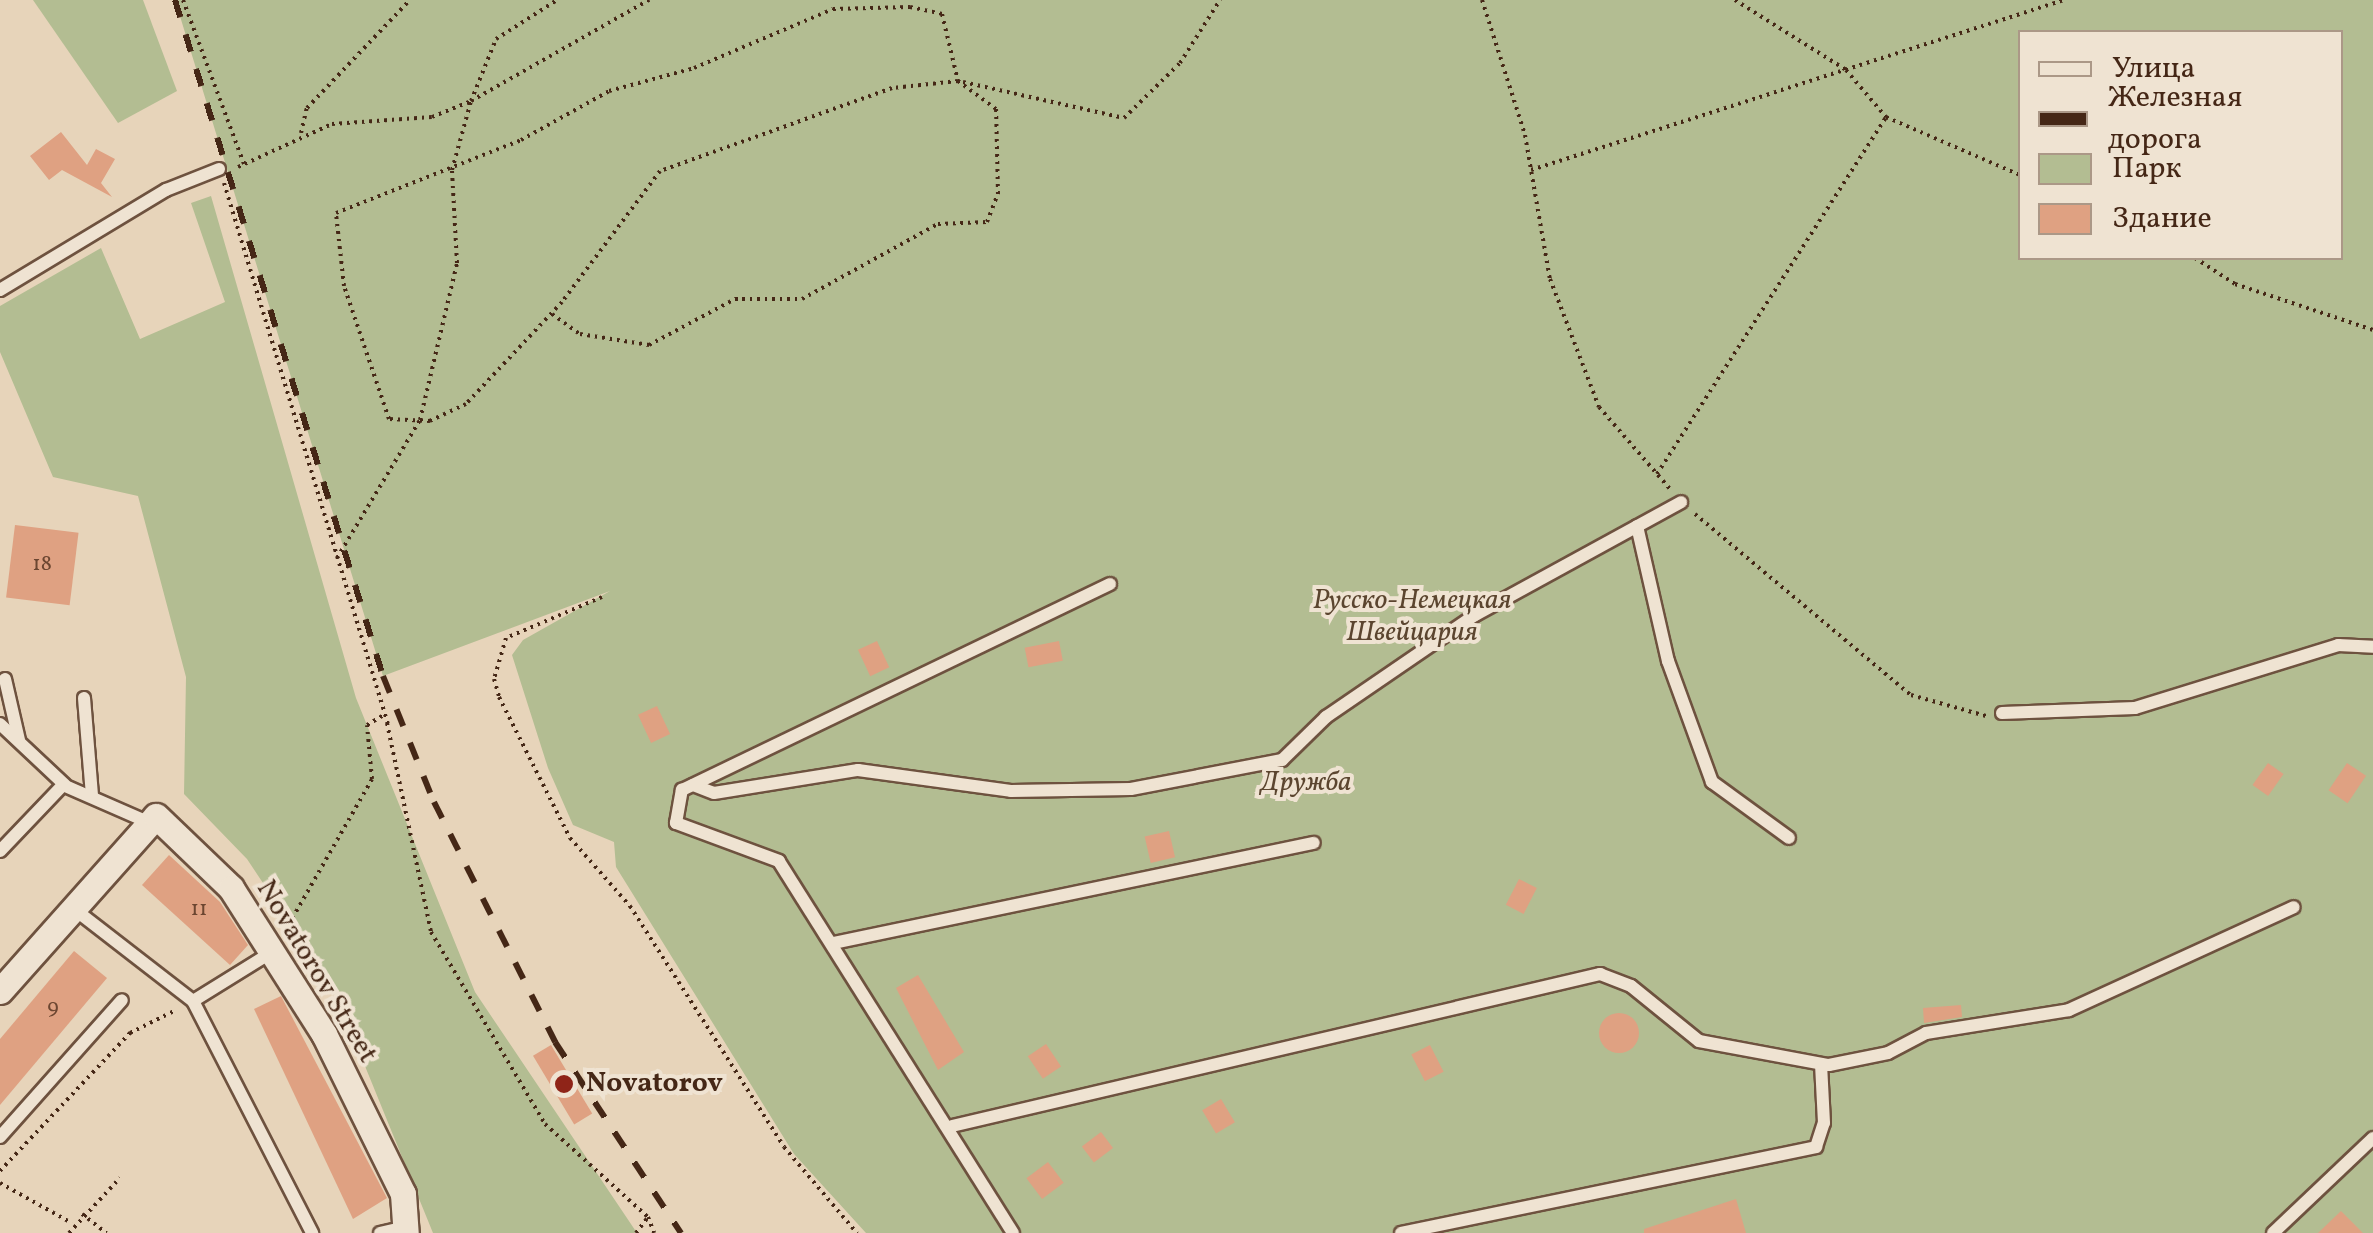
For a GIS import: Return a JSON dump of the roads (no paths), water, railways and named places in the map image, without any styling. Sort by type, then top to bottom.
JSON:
[{"type":"street","name":"Novatorov Street","points":[[150,823],[156,816],[231,888],[272,952],[333,1052],[402,1194],[406,1230]]},
{"type":"street","points":[[0,991],[150,823]]},
{"type":"lane","points":[[0,290],[166,190],[220,169]]},
{"type":"lane","points":[[694,784],[714,793],[858,770],[1011,791],[1131,789],[1282,760],[1326,716],[1475,615],[1681,502]]},
{"type":"lane","points":[[1637,526],[1668,661],[1712,782],[1789,838]]},
{"type":"lane","points":[[1013,1233],[952,1126],[779,861],[676,823],[682,790],[1110,584]]},
{"type":"lane","points":[[2002,714],[2135,708],[2338,645],[2373,647]]},
{"type":"lane","points":[[5,680],[19,742]]},
{"type":"lane","points":[[84,698],[92,796]]},
{"type":"lane","points":[[0,724],[65,785],[150,823]]},
{"type":"lane","points":[[0,851],[65,785]]},
{"type":"lane","points":[[834,943],[1314,843]]},
{"type":"lane","points":[[952,1126],[1600,974],[1631,986],[1699,1041],[1821,1064],[1888,1053],[1926,1033],[2069,1010],[2294,907]]},
{"type":"lane","points":[[74,909],[194,1001],[312,1233]]},
{"type":"lane","points":[[194,1001],[272,952]]},
{"type":"lane","points":[[0,1137],[122,1000]]},
{"type":"lane","points":[[1401,1233],[1816,1147],[1824,1124],[1821,1064]]},
{"type":"lane","points":[[2279,1231],[2373,1138]]},
{"type":"lane","points":[[380,1233],[406,1230]]},
{"type":"railway","points":[[175,0],[383,676],[434,802],[555,1042],[681,1233]]},
{"type":"place","name":"Novatorov","points":[[564,1084]]},
{"type":"park label","name":"Русско-Немецкая Швейцария","points":[[1412,617]]},
{"type":"park label","name":"Дружба","points":[[1306,783]]}]
